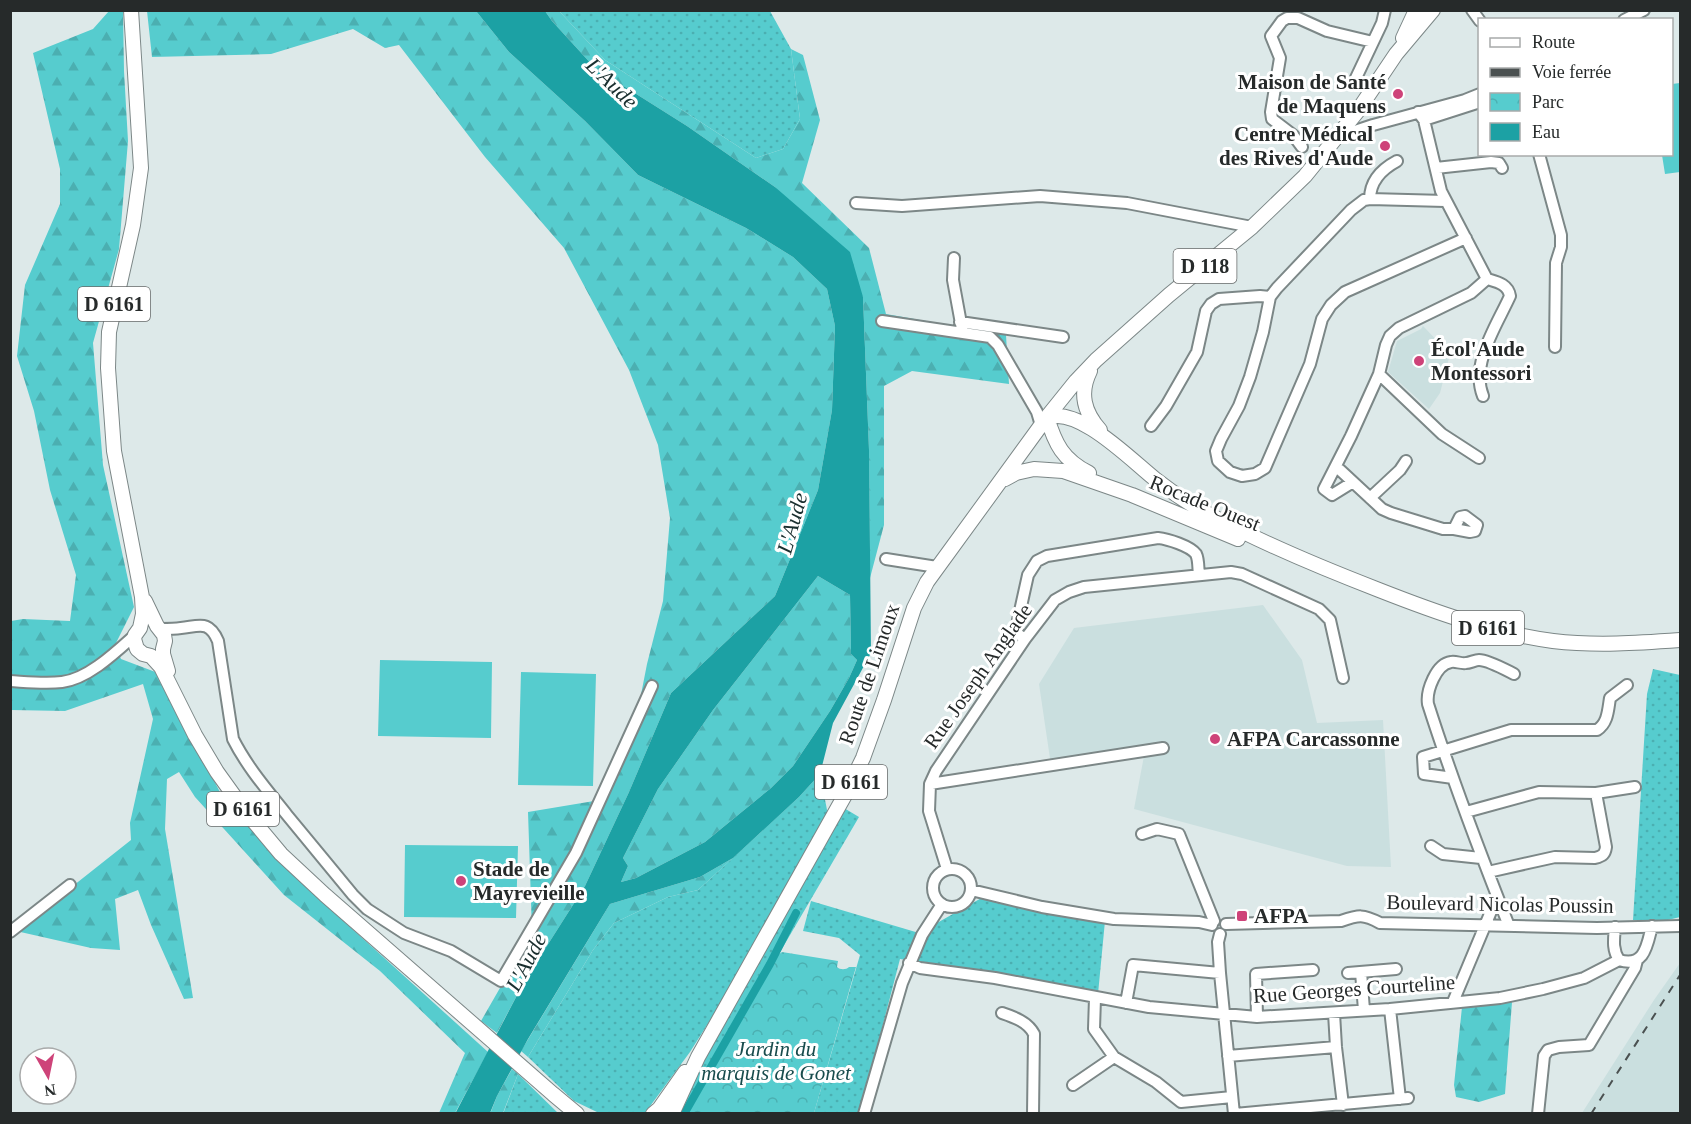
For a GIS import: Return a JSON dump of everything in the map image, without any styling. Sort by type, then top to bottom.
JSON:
[{"type":"main road","name":"D 6161","points":[[131,10],[141,168],[133,225],[109,332],[108,385],[114,451],[142,597],[143,614],[138,637]]},
{"type":"main road","name":"D 118","points":[[1395,54],[1416,10]]},
{"type":"main road","name":"D 118","points":[[1042,417],[1096,360],[1169,295],[1252,227],[1311,169],[1357,112],[1395,54],[1433,10]]},
{"type":"main road","name":"Rocade Ouest","points":[[1096,360],[1084,383],[1084,398],[1092,422],[1114,445]]},
{"type":"main road","name":"Rocade Ouest","points":[[1042,417],[1061,415],[1080,422],[1194,506],[1240,531],[1305,561],[1434,611],[1478,626],[1553,641],[1631,644],[1680,640]]},
{"type":"main road","name":"D 6161","points":[[986,500],[1002,481],[1042,417]]},
{"type":"main road","name":"D 6161","points":[[986,500],[996,479],[1042,417]]},
{"type":"main road","points":[[1042,417],[1066,458],[1082,470],[1132,495]]},
{"type":"main road","name":"Rocade Ouest","points":[[1002,481],[1016,473],[1034,469],[1063,471],[1132,495],[1260,548],[1305,561]]},
{"type":"main road","name":"Route de Limoux","points":[[698,1057],[845,795],[863,758],[914,608],[927,582],[986,500]]},
{"type":"main road","name":"D 6161","points":[[142,597],[159,640],[161,667],[200,743],[217,772],[245,811],[288,860],[342,910],[575,1113]]},
{"type":"main road","points":[[148,625],[159,640],[143,654],[138,637],[148,625]]},
{"type":"main road","name":"D 6161","points":[[653,1113],[698,1057]]},
{"type":"main road","name":"D 6161","points":[[672,1113],[698,1057]]},
{"type":"street","points":[[1355,80],[1382,23],[1385,10]]},
{"type":"street","points":[[1628,18],[1644,10]]},
{"type":"street","points":[[1302,147],[1293,135],[1272,119],[1271,112],[1280,58],[1271,36],[1282,21],[1287,18],[1298,18],[1327,31],[1373,42]]},
{"type":"street","points":[[1421,116],[1478,94]]},
{"type":"street","points":[[1336,137],[1478,102]]},
{"type":"street","points":[[1421,116],[1445,201],[1487,279],[1509,290],[1509,296],[1483,353],[1479,387],[1483,396]]},
{"type":"street","points":[[1540,156],[1561,235],[1561,247],[1556,263],[1555,346]]},
{"type":"street","points":[[1370,199],[1370,190],[1374,181],[1388,166],[1397,161]]},
{"type":"street","points":[[1436,168],[1491,162],[1499,164],[1502,168]]},
{"type":"street","points":[[856,203],[902,206],[1040,196],[1127,203],[1252,227]]},
{"type":"street","points":[[1445,201],[1364,200],[1351,210],[1291,272],[1270,297],[1250,377],[1239,406],[1216,451],[1218,461],[1230,472],[1242,476],[1255,474],[1265,468],[1310,364],[1322,319],[1331,305],[1345,292],[1466,238]]},
{"type":"street","points":[[954,258],[953,280],[961,327]]},
{"type":"street","points":[[1353,482],[1332,495],[1324,489],[1379,374],[1390,336],[1399,328],[1472,293],[1487,279]]},
{"type":"street","points":[[1151,426],[1166,406],[1197,352],[1206,311],[1211,304],[1219,299],[1270,297]]},
{"type":"street","points":[[882,321],[1063,337]]},
{"type":"street","points":[[961,327],[990,337],[998,345],[1042,417]]},
{"type":"street","points":[[1379,374],[1442,434],[1479,458]]},
{"type":"street","points":[[1370,498],[1400,470],[1406,461]]},
{"type":"street","points":[[1336,468],[1382,509],[1443,529],[1454,529]]},
{"type":"street","points":[[1025,639],[1018,634],[1016,629],[1028,574],[1037,561],[1047,556],[1158,538],[1170,539],[1195,552],[1199,575]]},
{"type":"street","points":[[886,559],[938,567]]},
{"type":"street","name":"Rue Joseph Anglade","points":[[947,869],[929,811],[930,784],[936,771],[1025,639],[1054,600],[1069,592],[1084,587],[1231,572],[1242,573],[1319,609],[1330,620],[1343,678]]},
{"type":"street","points":[[159,640],[183,628],[198,624],[209,628],[218,641],[233,739],[239,751],[353,895],[368,909],[404,933],[451,951],[501,981],[576,853],[652,686]]},
{"type":"street","points":[[10,681],[63,682],[81,676],[138,637]]},
{"type":"street","points":[[1509,926],[1481,858],[1443,750],[1427,695],[1429,686],[1445,664],[1452,662],[1465,663],[1480,660],[1514,674]]},
{"type":"street","points":[[1453,778],[1424,774],[1423,757],[1511,730],[1597,730],[1606,721],[1610,698],[1627,686]]},
{"type":"street","points":[[930,784],[1164,748]]},
{"type":"street","points":[[1466,812],[1539,792],[1596,793],[1635,787]]},
{"type":"street","points":[[1488,872],[1555,857],[1601,857],[1606,847],[1596,793]]},
{"type":"street","points":[[1142,834],[1157,829],[1179,834],[1213,923],[1213,932],[1220,934]]},
{"type":"street","points":[[1431,846],[1443,854],[1481,858]]},
{"type":"street","points":[[947,869],[959,870],[965,873],[970,880],[971,890],[969,897],[960,905],[947,906],[934,895],[934,880],[947,869]]},
{"type":"street","points":[[10,932],[70,885]]},
{"type":"street","points":[[971,890],[1042,907],[1114,919],[1213,923],[1221,919],[1226,924],[1225,931],[1220,934],[1218,942],[1234,1113],[1404,1098],[1390,1009]]},
{"type":"street","points":[[1454,1002],[1497,897]]},
{"type":"street","points":[[864,1113],[909,963],[922,935],[942,904]]},
{"type":"street","name":"Boulevard Nicolas Poussin","points":[[1226,924],[1341,921],[1356,916],[1367,916],[1380,923],[1615,927],[1680,924]]},
{"type":"street","points":[[1615,927],[1614,948],[1620,960]]},
{"type":"street","points":[[1538,1113],[1544,1056],[1548,1050],[1559,1047],[1589,1045],[1635,968],[1636,960],[1646,949],[1652,927]]},
{"type":"street","name":"Rue Georges Courteline","points":[[909,963],[920,968],[995,978],[1149,1007],[1257,1017],[1390,1009],[1500,998],[1584,978],[1620,960],[1636,960]]},
{"type":"street","points":[[1126,1003],[1133,965],[1220,973]]},
{"type":"street","points":[[1348,973],[1396,969]]},
{"type":"street","points":[[1257,1017],[1257,974],[1313,970]]},
{"type":"street","points":[[1361,972],[1364,1010]]},
{"type":"street","points":[[1095,998],[1094,1029],[1114,1057],[1156,1082],[1181,1102],[1232,1097]]},
{"type":"street","points":[[1002,1013],[1016,1018],[1031,1028],[1034,1034],[1033,1113]]},
{"type":"street","points":[[1334,1013],[1343,1105]]},
{"type":"street","points":[[1228,1056],[1336,1047]]},
{"type":"street","points":[[1073,1085],[1114,1057]]},
{"type":"street","points":[[1377,1102],[1378,1113]]},
{"type":"shaded area","name":"Écol'Aude Montessori","points":[[1423,326],[1450,354],[1440,393],[1429,409],[1388,372],[1397,341]]},
{"type":"shaded area","name":"AFPA Carcassonne","points":[[1263,605],[1302,660],[1317,723],[1383,720],[1391,867],[1347,866],[1134,809],[1144,756],[1052,772],[1039,684],[1074,628]]},
{"type":"shaded area","points":[[1680,963],[1680,1113],[1582,1113],[1654,1000]]},
{"type":"green space","points":[[109,11],[123,11],[128,141],[119,249],[93,343],[103,465],[134,607],[115,645],[121,659],[158,673],[221,794],[317,897],[488,1052],[455,1113],[439,1113],[465,1053],[380,971],[284,895],[195,797],[179,772],[167,779],[165,829],[193,998],[184,999],[138,890],[115,899],[120,950],[91,948],[16,931],[131,840],[130,823],[153,719],[143,684],[65,711],[11,710],[11,621],[23,619],[70,621],[76,575],[50,490],[34,411],[17,356],[25,285],[60,204],[60,169],[33,53],[93,29]]},
{"type":"green space","points":[[147,11],[476,11],[509,52],[585,121],[638,175],[746,228],[793,257],[827,289],[835,326],[832,410],[818,490],[775,596],[671,693],[629,792],[585,886],[524,982],[497,1033],[481,1021],[532,932],[528,812],[600,800],[609,767],[637,715],[663,601],[670,518],[658,445],[629,370],[564,248],[485,157],[399,45],[385,48],[353,29],[271,54],[152,57]]},
{"type":"green space","points":[[545,11],[559,11],[605,60],[756,158],[783,149],[800,119],[791,49],[803,55],[820,120],[802,183],[869,248],[886,314],[1006,335],[1009,384],[912,371],[884,386],[884,525],[870,578],[869,450],[863,297],[775,187],[687,126],[595,68]]},
{"type":"green space","points":[[559,11],[770,11],[791,49],[800,119],[783,149],[756,158],[605,60]]},
{"type":"green space","points":[[1680,83],[1680,172],[1665,174],[1662,156],[1673,156],[1673,84]]},
{"type":"green space","points":[[818,576],[850,595],[851,654],[857,660],[830,711],[793,766],[771,788],[705,842],[636,878],[621,882],[628,866],[623,858],[658,789],[713,710]]},
{"type":"green space","points":[[380,660],[492,662],[491,738],[378,736]]},
{"type":"green space","points":[[1653,669],[1680,675],[1680,917],[1668,920],[1633,920],[1647,694]]},
{"type":"green space","points":[[521,672],[596,674],[593,786],[518,785]]},
{"type":"green space","points":[[820,774],[828,815],[733,984],[690,1052],[645,1113],[599,1113],[574,1101],[528,1057],[593,950],[614,923],[668,897],[698,890],[799,797]]},
{"type":"green space","points":[[844,808],[859,817],[686,1113],[675,1114],[676,1108]]},
{"type":"green space","name":"Stade de Mayrevieille","points":[[405,845],[518,846],[516,918],[404,917]]},
{"type":"green space","points":[[733,858],[698,890],[668,897],[614,923],[593,950],[528,1057],[521,1051],[610,904],[700,877]]},
{"type":"green space","points":[[994,891],[1105,921],[1098,994],[900,959],[860,1113],[814,1113],[860,955],[839,938],[803,931],[811,901],[919,933]]},
{"type":"green space","name":"Jardin du marquis de Gonet","points":[[782,952],[838,961],[837,967],[841,969],[856,967],[814,1113],[686,1113],[778,955]]},
{"type":"green space","points":[[1512,1002],[1505,1094],[1479,1102],[1456,1097],[1454,1085],[1462,1007]]},
{"type":"green space","points":[[512,1069],[518,1074],[503,1113],[490,1114],[497,1096]]},
{"type":"green space","points":[[518,1074],[558,1113],[503,1114]]},
{"type":"water","name":"L'Aude","points":[[476,11],[545,11],[595,68],[687,126],[775,187],[850,252],[863,297],[869,450],[871,653],[833,723],[820,774],[799,797],[733,858],[700,877],[610,904],[528,1039],[490,1113],[455,1114],[524,982],[585,886],[629,792],[671,693],[775,596],[818,490],[832,410],[835,326],[827,289],[793,257],[746,228],[638,175],[585,121],[509,52]],"holes":[[[818,576],[850,595],[851,654],[857,660],[830,711],[793,766],[771,788],[705,842],[636,878],[621,882],[628,866],[623,858],[658,789],[713,710]]]},
{"type":"waterway","points":[[684,1114],[770,964],[796,913]]},
{"type":"railway","points":[[1591,1114],[1680,975]]},
{"type":"place","name":"Maison de Santé de Maquens","points":[[1398,94]]},
{"type":"place","name":"Centre Médical des Rives d'Aude","points":[[1385,146]]},
{"type":"place","name":"Écol'Aude Montessori","points":[[1419,361]]},
{"type":"place","name":"AFPA Carcassonne","points":[[1215,739]]},
{"type":"place","name":"Stade de Mayrevieille","points":[[461,881]]},
{"type":"place","name":"AFPA","points":[[1242,916]]}]
